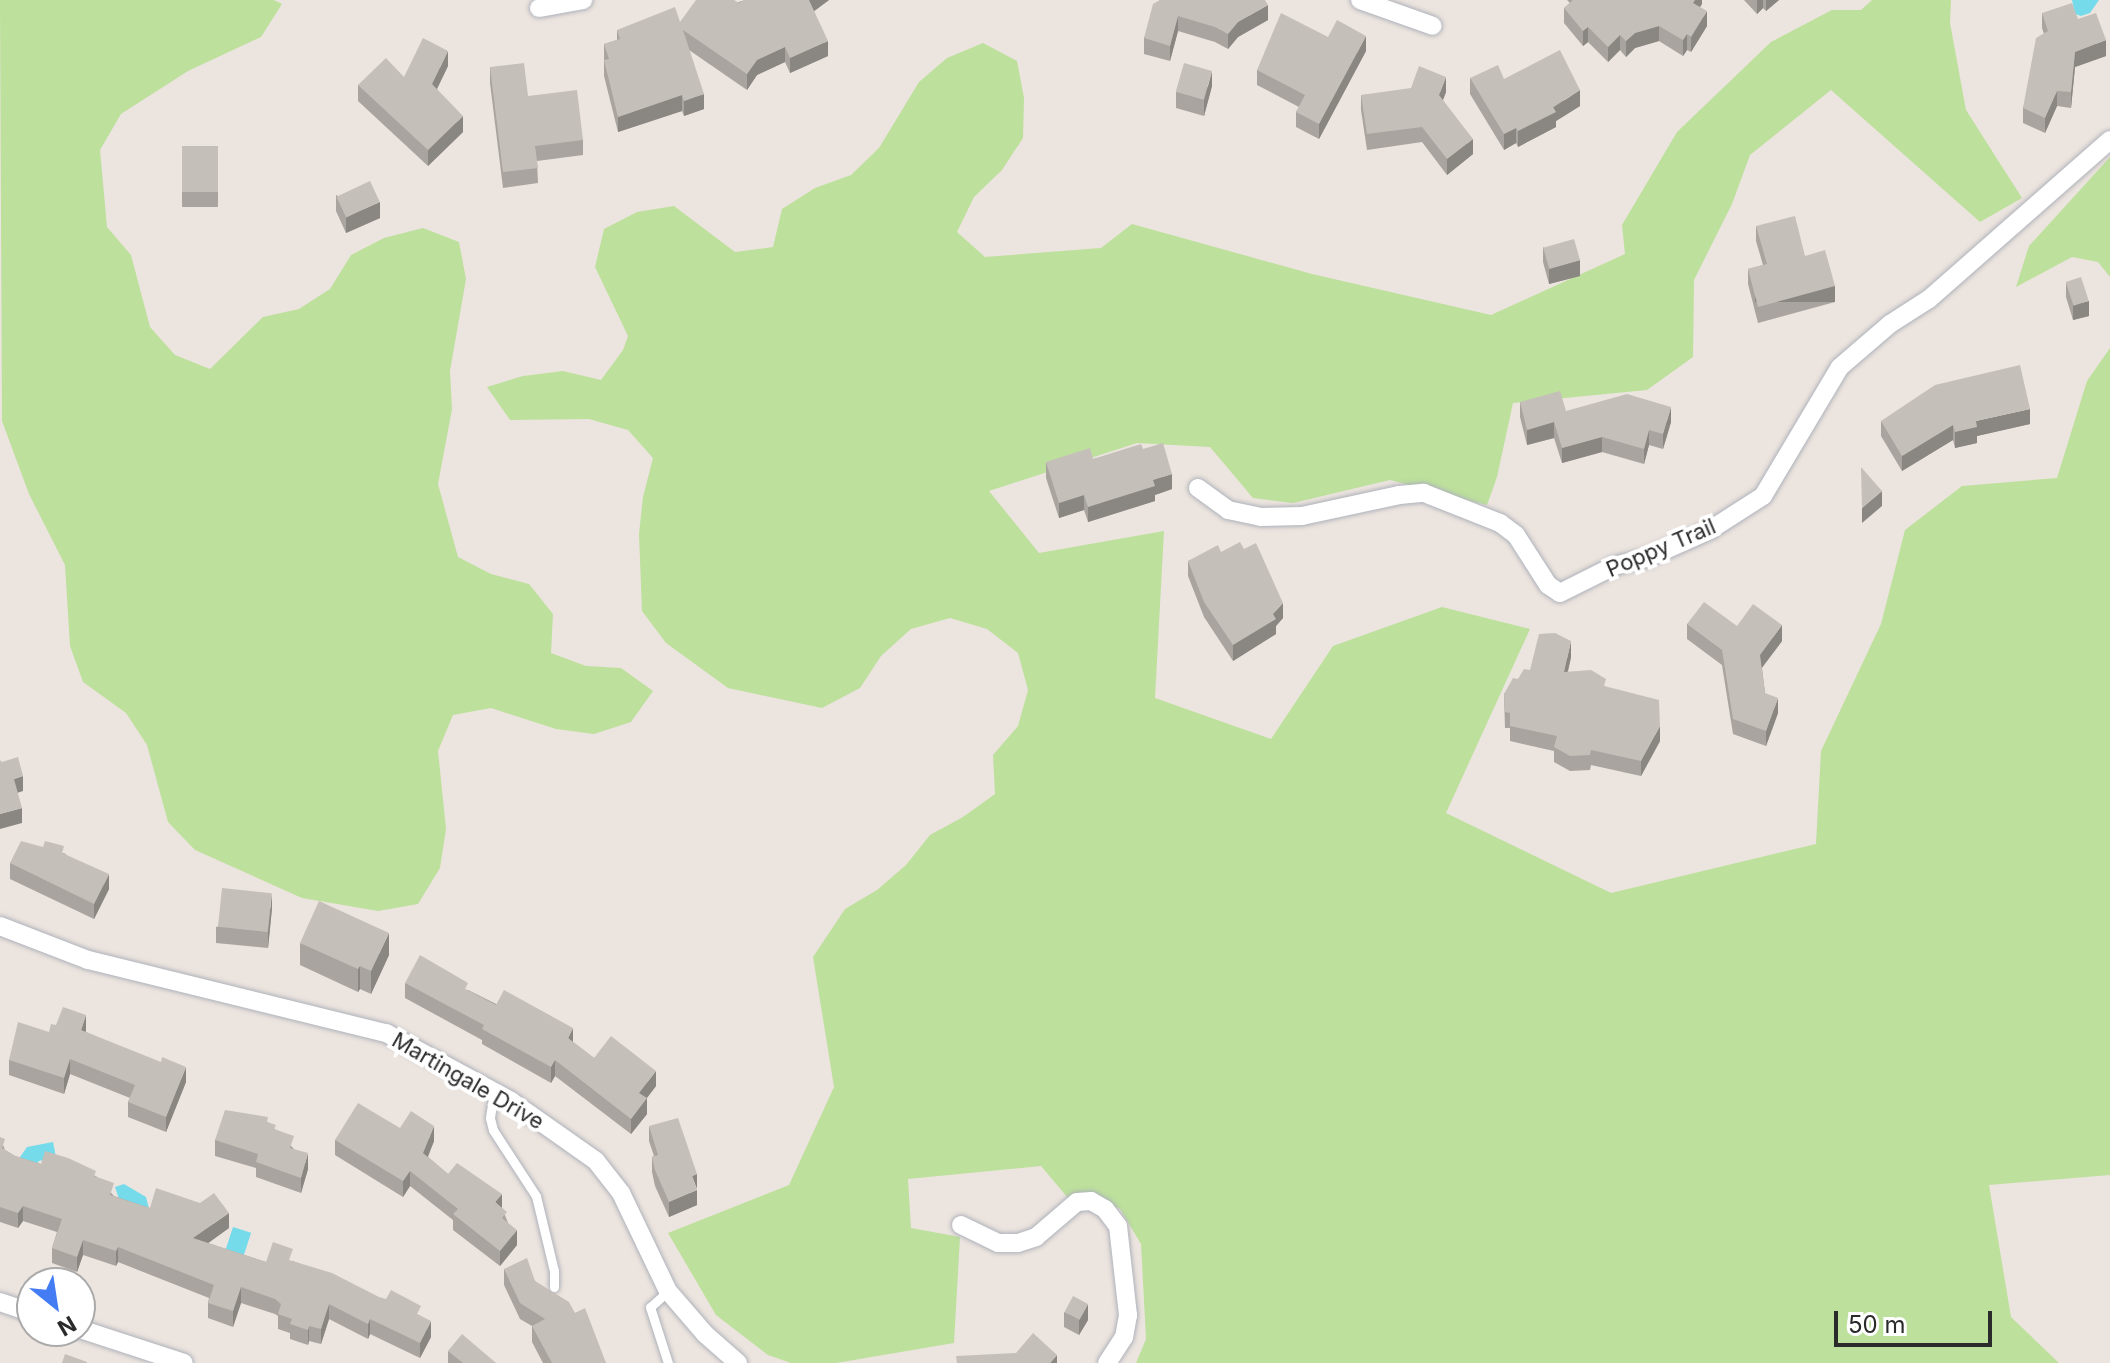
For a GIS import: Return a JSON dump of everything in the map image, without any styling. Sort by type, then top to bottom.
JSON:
[{"type":"street","points":[[539,8],[583,0]]},
{"type":"street","points":[[1360,0],[1433,26]]},
{"type":"street","name":"Poppy Trail","points":[[1198,488],[1228,510],[1261,517],[1302,516],[1424,493],[1500,523],[1516,535],[1548,585],[1560,593],[1614,566],[1647,558],[1710,530],[1763,496],[1840,367],[1890,324],[1929,299],[2110,140]]},
{"type":"street","name":"Martingale Drive","points":[[0,926],[88,960],[386,1033],[494,1092],[596,1161],[621,1193],[668,1291],[705,1334],[738,1363]]},
{"type":"street","points":[[961,1225],[998,1243],[1018,1243],[1036,1237],[1077,1202],[1091,1201],[1105,1209],[1118,1226],[1128,1315],[1124,1337],[1107,1363]]},
{"type":"street","points":[[96,1334],[184,1363]]},
{"type":"lane","points":[[494,1092],[490,1118],[493,1130],[536,1196],[554,1271],[554,1287]]},
{"type":"lane","points":[[668,1291],[650,1307],[668,1363]]},
{"type":"green space","points":[[0,0],[274,0],[282,4],[261,37],[188,71],[121,114],[100,150],[107,227],[131,255],[150,327],[175,355],[210,369],[263,317],[299,309],[330,289],[351,255],[384,238],[423,228],[459,242],[466,279],[450,371],[452,409],[438,484],[458,557],[491,574],[529,584],[553,614],[551,653],[586,666],[621,668],[653,691],[631,722],[594,734],[556,729],[491,708],[453,715],[438,751],[446,829],[440,868],[418,904],[378,911],[302,898],[195,850],[168,822],[147,745],[126,713],[83,682],[70,646],[65,565],[29,494],[2,421]]},
{"type":"green space","points":[[1872,0],[1951,0],[1950,23],[1966,110],[2022,198],[1980,222],[1831,90],[1750,155],[1732,204],[1694,280],[1693,357],[1647,390],[1513,403],[1497,477],[1487,505],[1390,480],[1293,503],[1253,498],[1210,447],[1137,443],[989,491],[1039,553],[1164,531],[1155,698],[1271,739],[1333,646],[1442,607],[1530,629],[1446,813],[1611,893],[1816,844],[1821,751],[1881,624],[1905,530],[1962,486],[2057,478],[2087,381],[2110,348],[2110,1175],[1989,1185],[2011,1317],[2059,1363],[1136,1363],[1146,1339],[1141,1244],[1120,1209],[1083,1193],[1068,1198],[1041,1166],[908,1179],[911,1228],[960,1237],[954,1343],[836,1363],[791,1363],[768,1355],[716,1315],[668,1233],[789,1185],[834,1087],[813,957],[845,909],[877,890],[906,865],[930,835],[995,794],[993,755],[1018,726],[1028,690],[1018,653],[987,629],[950,618],[911,629],[881,656],[860,688],[822,708],[728,688],[666,643],[642,611],[639,534],[643,497],[653,458],[628,430],[589,419],[510,420],[487,387],[523,376],[563,371],[601,380],[623,350],[628,336],[595,267],[604,229],[637,212],[674,206],[735,252],[773,247],[782,209],[815,188],[851,175],[879,148],[919,82],[947,58],[983,43],[1017,61],[1024,98],[1023,138],[1002,170],[974,197],[957,232],[985,257],[1101,248],[1132,224],[1312,274],[1491,315],[1625,254],[1622,225],[1677,132],[1771,42],[1832,10],[1861,10]]},
{"type":"green space","points":[[2110,157],[2110,277],[2098,262],[2072,257],[2016,287],[2029,246]]},
{"type":"water","points":[[2072,0],[2099,0],[2090,13],[2081,16],[2075,14]]},
{"type":"water","points":[[53,1142],[56,1157],[39,1161],[32,1171],[18,1160],[27,1147]]},
{"type":"water","points":[[124,1184],[146,1197],[149,1209],[119,1199],[115,1187]]},
{"type":"water","points":[[233,1227],[251,1233],[240,1266],[222,1260]]},
{"type":"building","points":[[696,0],[734,0],[739,3],[745,0],[809,0],[828,41],[790,58],[785,47],[757,60],[747,74],[683,30],[704,94],[684,101],[682,95],[618,117],[604,60],[609,59],[604,44],[620,39],[617,30],[675,7],[680,22]]},
{"type":"building","points":[[1160,0],[1265,0],[1268,5],[1238,22],[1228,34],[1178,16],[1170,46],[1144,38],[1153,4]]},
{"type":"building","points":[[1573,0],[1695,0],[1693,3],[1707,11],[1691,37],[1687,34],[1683,40],[1659,26],[1635,33],[1626,41],[1620,35],[1608,47],[1588,27],[1583,31],[1564,8]]},
{"type":"building","points":[[2072,3],[2078,19],[2096,13],[2106,40],[2075,52],[2071,92],[2057,91],[2045,118],[2023,108],[2036,38],[2048,31],[2042,13]]},
{"type":"building","points":[[1281,13],[1328,37],[1337,20],[1366,36],[1319,124],[1296,112],[1305,95],[1257,70]]},
{"type":"building","points":[[423,38],[448,51],[432,84],[463,116],[428,150],[358,85],[386,58],[404,77]]},
{"type":"building","points":[[1560,50],[1580,90],[1553,107],[1556,112],[1518,131],[1516,128],[1504,134],[1470,78],[1498,65],[1504,79]]},
{"type":"building","points":[[524,63],[528,96],[577,90],[583,140],[535,146],[538,168],[503,172],[490,67]]},
{"type":"building","points":[[1184,63],[1212,71],[1204,100],[1176,92]]},
{"type":"building","points":[[1419,66],[1446,77],[1439,95],[1473,139],[1447,159],[1422,127],[1367,134],[1361,95],[1411,88]]},
{"type":"building","points":[[182,146],[218,146],[218,192],[182,192]]},
{"type":"building","points":[[370,181],[380,202],[346,217],[336,197]]},
{"type":"building","points":[[1795,216],[1805,256],[1825,250],[1835,286],[1758,307],[1748,269],[1767,264],[1756,226]]},
{"type":"building","points":[[1574,239],[1580,260],[1549,269],[1543,248]]},
{"type":"building","points":[[2081,277],[2089,301],[2074,306],[2066,282]]},
{"type":"building","points":[[2020,365],[2030,409],[1976,421],[1977,427],[1955,432],[1953,425],[1902,456],[1881,421],[1935,385]]},
{"type":"building","points":[[1560,391],[1566,411],[1627,394],[1671,407],[1663,434],[1649,430],[1644,449],[1602,437],[1562,448],[1554,422],[1527,430],[1520,402]]},
{"type":"building","points":[[1163,443],[1172,474],[1153,480],[1155,486],[1088,507],[1084,495],[1059,503],[1046,462],[1090,448],[1093,459],[1141,444],[1143,449]]},
{"type":"building","points":[[1861,467],[1882,491],[1862,508]]},
{"type":"building","points":[[1240,542],[1244,549],[1256,543],[1283,603],[1273,614],[1276,619],[1233,645],[1204,602],[1188,561],[1218,545],[1221,552]]},
{"type":"building","points":[[1704,602],[1737,626],[1753,604],[1782,625],[1760,655],[1765,693],[1778,698],[1766,731],[1733,719],[1722,650],[1687,624]]},
{"type":"building","points":[[1555,633],[1571,641],[1564,672],[1591,670],[1606,679],[1604,686],[1659,700],[1660,726],[1641,761],[1591,750],[1590,755],[1570,756],[1554,747],[1557,736],[1510,726],[1504,694],[1513,678],[1518,679],[1524,669],[1530,670],[1539,634]]},
{"type":"building","points":[[18,757],[23,776],[14,779],[22,808],[0,814],[0,760]]},
{"type":"building","points":[[21,841],[43,847],[45,841],[64,846],[62,853],[109,874],[94,904],[10,863]]},
{"type":"building","points":[[222,888],[272,893],[268,932],[218,927]]},
{"type":"building","points":[[319,901],[389,933],[371,971],[360,966],[358,969],[300,943]]},
{"type":"building","points":[[420,955],[468,983],[465,989],[496,1005],[504,990],[573,1028],[568,1038],[594,1058],[611,1036],[656,1071],[639,1093],[647,1098],[631,1119],[555,1060],[551,1067],[482,1029],[484,1025],[405,983]]},
{"type":"building","points":[[63,1007],[86,1015],[81,1030],[161,1062],[162,1057],[186,1067],[166,1117],[128,1102],[135,1085],[70,1059],[64,1078],[9,1060],[18,1022],[49,1032],[51,1024],[56,1025]]},
{"type":"building","points":[[358,1103],[400,1128],[411,1111],[434,1126],[423,1153],[448,1174],[457,1163],[502,1194],[495,1202],[507,1212],[502,1218],[517,1230],[500,1251],[453,1214],[458,1209],[410,1171],[403,1181],[335,1140]]},
{"type":"building","points":[[225,1110],[268,1117],[267,1122],[276,1125],[274,1129],[294,1136],[290,1148],[308,1153],[301,1178],[256,1162],[258,1154],[215,1140]]},
{"type":"building","points":[[678,1118],[697,1174],[692,1176],[697,1190],[669,1202],[655,1170],[652,1157],[658,1155],[649,1126]]},
{"type":"building","points":[[0,1137],[5,1139],[2,1148],[15,1156],[41,1164],[45,1151],[68,1158],[96,1171],[94,1176],[114,1183],[110,1195],[150,1208],[156,1188],[200,1203],[214,1193],[229,1213],[193,1238],[266,1262],[273,1242],[293,1249],[289,1260],[332,1273],[379,1297],[386,1299],[391,1290],[421,1306],[417,1314],[431,1321],[420,1343],[370,1319],[368,1324],[329,1304],[321,1329],[309,1326],[308,1330],[290,1324],[292,1319],[278,1314],[281,1304],[275,1299],[241,1287],[233,1311],[208,1303],[214,1285],[118,1247],[116,1251],[83,1240],[77,1257],[52,1248],[62,1219],[23,1206],[18,1213],[0,1207]]},
{"type":"building","points":[[527,1258],[535,1281],[569,1302],[575,1313],[585,1308],[606,1363],[552,1363],[532,1326],[545,1319],[520,1303],[504,1269]]},
{"type":"building","points":[[1073,1296],[1088,1304],[1080,1320],[1065,1312]]},
{"type":"building","points":[[1033,1333],[1057,1355],[1050,1363],[957,1363],[956,1356],[1016,1353]]},
{"type":"building","points":[[462,1334],[496,1363],[463,1363],[448,1351]]},
{"type":"building","points":[[65,1354],[87,1362],[87,1363],[62,1363]]}]
